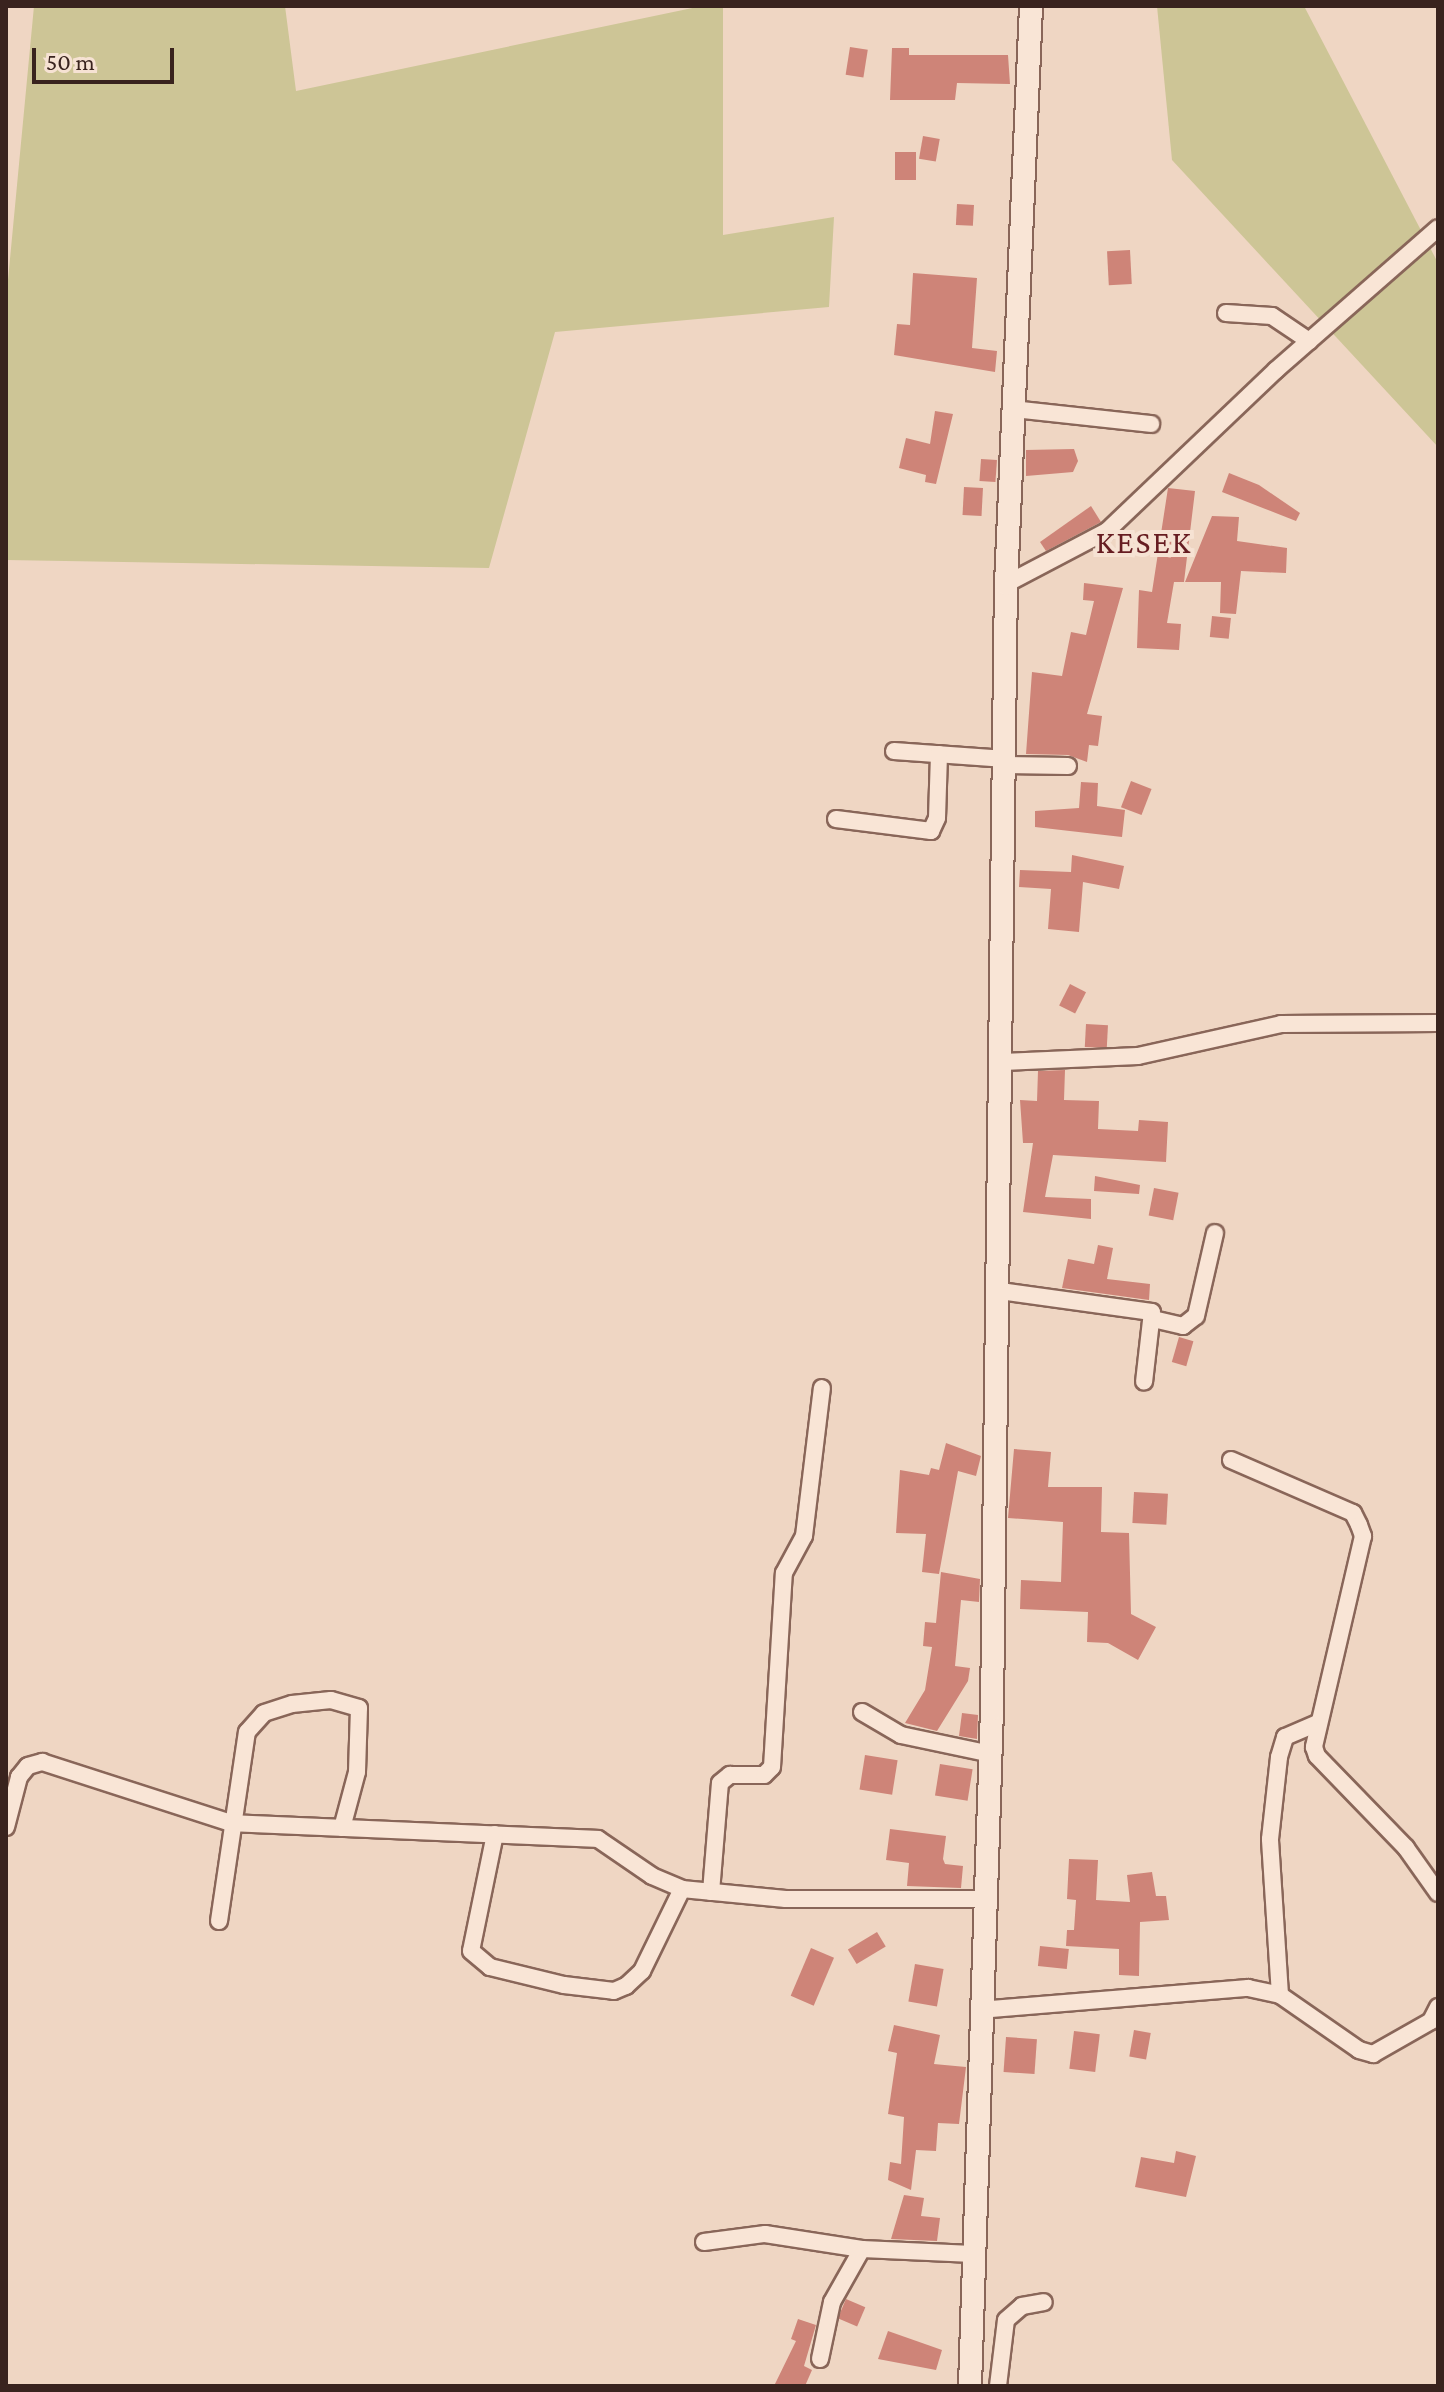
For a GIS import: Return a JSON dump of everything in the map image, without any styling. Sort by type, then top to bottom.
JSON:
[{"type":"main road","points":[[970,2386],[979,2010],[991,1754],[1003,1062],[1006,584],[1031,6]]},
{"type":"street","points":[[1006,584],[1052,565],[1107,531],[1309,341],[1435,235]]},
{"type":"street","points":[[1226,313],[1272,316],[1309,341]]},
{"type":"street","points":[[1013,409],[1151,424]]},
{"type":"street","points":[[894,751],[1068,766]]},
{"type":"street","points":[[836,819],[931,831],[936,827],[939,754]]},
{"type":"street","points":[[1003,1062],[1138,1056],[1281,1024],[1438,1023]]},
{"type":"street","points":[[1153,1319],[1190,1325],[1202,1300],[1215,1233]]},
{"type":"street","points":[[1000,1291],[1152,1312],[1144,1382]]},
{"type":"street","points":[[711,1892],[720,1783],[730,1775],[764,1775],[772,1767],[784,1573],[804,1536],[822,1388]]},
{"type":"street","points":[[1231,1460],[1353,1513],[1359,1525],[1363,1536],[1316,1724],[1317,1756],[1406,1848],[1438,1893]]},
{"type":"street","points":[[219,1921],[231,1823],[250,1726],[275,1708],[331,1700],[352,1702],[363,1715],[357,1772],[342,1828]]},
{"type":"street","points":[[862,1712],[901,1735],[991,1754]]},
{"type":"street","points":[[1280,1995],[1270,1851],[1279,1757],[1285,1737],[1316,1724]]},
{"type":"street","points":[[6,1827],[19,1777],[28,1766],[42,1762],[231,1823],[598,1839],[652,1876],[682,1889],[786,1899],[986,1899]]},
{"type":"street","points":[[495,1834],[471,1943],[475,1959],[490,1967],[564,1985],[614,1991],[626,1986],[642,1971],[682,1889]]},
{"type":"street","points":[[979,2010],[1248,1988],[1280,1995],[1359,2050],[1373,2054],[1436,2017]]},
{"type":"street","points":[[704,2242],[765,2234],[862,2249],[973,2254]]},
{"type":"street","points":[[820,2359],[836,2291],[862,2249]]},
{"type":"street","points":[[998,2386],[1006,2320],[1022,2306],[1044,2302]]},
{"type":"shaded area","points":[[34,6],[285,6],[296,91],[702,6],[723,6],[723,235],[834,217],[829,307],[555,332],[489,568],[6,560],[6,301]]},
{"type":"shaded area","points":[[1157,6],[1304,6],[1438,263],[1438,447],[1172,160]]},
{"type":"building","points":[[850,47],[868,50],[863,77],[846,75]]},
{"type":"building","points":[[892,48],[909,48],[909,55],[1008,55],[1010,84],[957,83],[955,100],[890,100]]},
{"type":"building","points":[[923,136],[940,139],[936,162],[919,159]]},
{"type":"building","points":[[895,152],[916,152],[916,180],[895,180]]},
{"type":"building","points":[[957,204],[974,205],[973,226],[956,225]]},
{"type":"building","points":[[1130,250],[1132,284],[1109,285],[1107,251]]},
{"type":"building","points":[[913,273],[977,278],[972,348],[997,351],[995,372],[894,355],[897,324],[910,325]]},
{"type":"building","points":[[935,411],[953,414],[936,484],[925,482],[926,475],[899,468],[906,438],[930,444]]},
{"type":"building","points":[[1074,449],[1078,461],[1073,472],[1026,476],[1026,450]]},
{"type":"building","points":[[981,459],[997,460],[995,482],[979,481]]},
{"type":"building","points":[[1229,473],[1259,485],[1300,513],[1296,521],[1222,492]]},
{"type":"building","points":[[964,487],[983,488],[982,516],[963,515]]},
{"type":"building","points":[[1168,488],[1195,491],[1184,582],[1174,582],[1167,623],[1181,624],[1179,650],[1137,648],[1139,590],[1152,592]]},
{"type":"building","points":[[1091,506],[1101,522],[1046,551],[1040,542]]},
{"type":"building","points":[[1212,516],[1239,517],[1237,541],[1287,548],[1286,573],[1241,571],[1236,614],[1220,613],[1221,582],[1185,582]]},
{"type":"building","points":[[1084,583],[1123,588],[1087,714],[1102,716],[1098,746],[1089,745],[1087,762],[1068,755],[1026,754],[1032,672],[1062,676],[1071,632],[1086,635],[1094,601],[1083,600]]},
{"type":"building","points":[[1212,616],[1231,618],[1229,639],[1210,637]]},
{"type":"building","points":[[1131,781],[1152,789],[1142,815],[1121,807]]},
{"type":"building","points":[[1081,782],[1098,783],[1097,806],[1125,810],[1122,837],[1035,827],[1035,811],[1079,808]]},
{"type":"building","points":[[1072,855],[1124,866],[1119,889],[1083,882],[1079,932],[1048,929],[1051,889],[1019,887],[1020,870],[1071,872]]},
{"type":"building","points":[[1070,984],[1086,992],[1075,1014],[1059,1005]]},
{"type":"building","points":[[1086,1024],[1108,1025],[1107,1048],[1085,1047]]},
{"type":"building","points":[[1065,1070],[1064,1100],[1099,1101],[1098,1129],[1138,1131],[1139,1120],[1168,1122],[1166,1162],[1053,1155],[1045,1197],[1091,1199],[1091,1219],[1023,1212],[1033,1143],[1023,1143],[1020,1100],[1037,1101],[1038,1071]]},
{"type":"building","points":[[1095,1176],[1140,1185],[1139,1194],[1094,1191]]},
{"type":"building","points":[[1154,1188],[1179,1193],[1173,1220],[1149,1215]]},
{"type":"building","points":[[1098,1245],[1113,1248],[1107,1279],[1150,1284],[1149,1300],[1062,1288],[1068,1259],[1094,1264]]},
{"type":"building","points":[[1179,1337],[1193,1341],[1186,1366],[1172,1362]]},
{"type":"building","points":[[946,1443],[981,1456],[976,1476],[958,1471],[939,1574],[922,1572],[926,1534],[896,1533],[900,1470],[929,1475],[931,1468],[939,1470]]},
{"type":"building","points":[[1014,1449],[1051,1452],[1048,1487],[1102,1487],[1101,1532],[1129,1533],[1131,1614],[1156,1627],[1138,1660],[1108,1643],[1087,1642],[1088,1612],[1020,1609],[1021,1580],[1061,1582],[1063,1522],[1008,1518]]},
{"type":"building","points":[[1134,1492],[1168,1494],[1166,1525],[1132,1523]]},
{"type":"building","points":[[941,1572],[980,1579],[979,1602],[961,1600],[955,1666],[970,1668],[968,1681],[937,1731],[905,1723],[925,1690],[932,1647],[923,1646],[925,1622],[936,1623]]},
{"type":"building","points":[[962,1713],[978,1715],[977,1739],[959,1736]]},
{"type":"building","points":[[865,1755],[898,1760],[892,1795],[860,1790]]},
{"type":"building","points":[[940,1764],[973,1769],[968,1801],[935,1796]]},
{"type":"building","points":[[890,1829],[946,1836],[943,1859],[945,1864],[963,1866],[961,1888],[907,1886],[909,1863],[886,1860]]},
{"type":"building","points":[[1069,1859],[1098,1860],[1096,1900],[1130,1902],[1127,1875],[1152,1872],[1156,1896],[1166,1896],[1169,1920],[1140,1922],[1139,1976],[1119,1975],[1119,1949],[1066,1946],[1067,1930],[1074,1930],[1076,1900],[1067,1899]]},
{"type":"building","points":[[877,1932],[886,1947],[857,1964],[848,1950]]},
{"type":"building","points":[[1040,1946],[1069,1949],[1067,1969],[1038,1966]]},
{"type":"building","points":[[811,1948],[834,1958],[814,2006],[791,1996]]},
{"type":"building","points":[[915,1964],[944,1969],[937,2006],[908,2001]]},
{"type":"building","points":[[894,2025],[940,2035],[934,2064],[966,2067],[959,2124],[938,2123],[936,2151],[916,2150],[911,2190],[888,2180],[890,2162],[901,2164],[904,2117],[888,2114],[897,2053],[888,2051]]},
{"type":"building","points":[[1134,2030],[1151,2033],[1146,2060],[1129,2057]]},
{"type":"building","points":[[1074,2031],[1100,2034],[1095,2072],[1069,2069]]},
{"type":"building","points":[[1006,2037],[1037,2039],[1034,2074],[1004,2072]]},
{"type":"building","points":[[1176,2151],[1196,2156],[1186,2197],[1135,2187],[1141,2157],[1174,2163]]},
{"type":"building","points":[[904,2195],[924,2198],[921,2216],[940,2218],[937,2241],[891,2239]]},
{"type":"building","points":[[846,2299],[865,2307],[857,2327],[838,2318]]},
{"type":"building","points":[[798,2319],[816,2325],[804,2366],[812,2370],[805,2386],[774,2386],[796,2341],[791,2339]]},
{"type":"building","points":[[888,2331],[942,2350],[936,2370],[878,2359]]},
{"type":"district","name":"KESEK","points":[[1144,542]]}]
